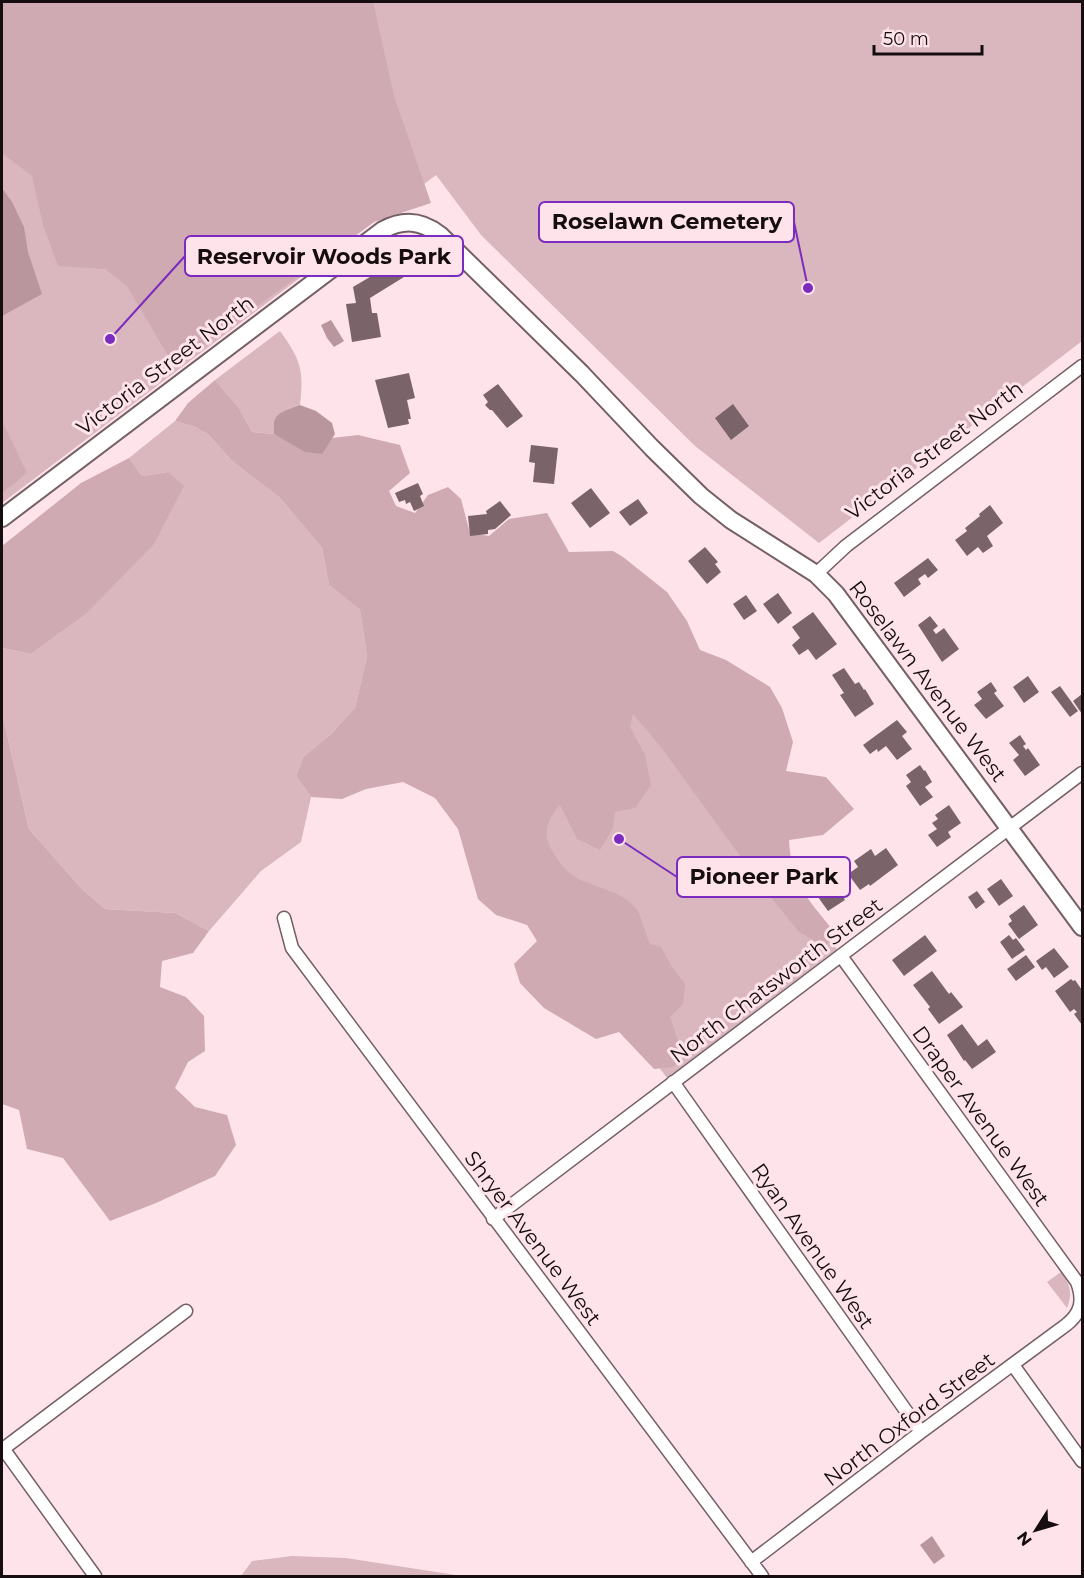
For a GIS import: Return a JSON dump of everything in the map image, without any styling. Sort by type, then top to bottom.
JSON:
[{"type":"street","name":"Victoria Street North","points":[[2,518],[382,230],[402,222],[422,224],[440,235],[582,374],[652,448]]},
{"type":"street","name":"Victoria Street North","points":[[816,574],[846,546],[1083,366]]},
{"type":"street","name":"Roselawn Avenue West","points":[[652,448],[701,496],[731,520],[816,574],[836,594],[1083,927]]},
{"type":"street","name":"North Chatsworth Street","points":[[493,1219],[1083,773]]},
{"type":"street","name":"Shryer Avenue West","points":[[284,918],[292,948],[762,1576]]},
{"type":"street","name":"Draper Avenue West","points":[[841,956],[1077,1282],[1082,1301]]},
{"type":"street","name":"Ryan Avenue West","points":[[673,1082],[921,1432]]},
{"type":"street","name":"North Oxford Street","points":[[752,1562],[921,1432],[1075,1318],[1082,1301]]},
{"type":"street","points":[[95,1576],[2,1448],[186,1311]]},
{"type":"street","points":[[1013,1365],[1083,1461]]},
{"type":"shaded area","points":[[2,2],[1082,2],[1082,341],[819,543],[695,446],[481,235],[436,175],[2,503]]},
{"type":"shaded area","points":[[2,2],[373,2],[394,96],[431,203],[374,222],[174,366],[127,286],[105,269],[58,266],[43,225],[32,176],[2,153]]},
{"type":"shaded area","points":[[2,188],[12,202],[24,227],[28,252],[42,294],[2,316]]},
{"type":"shaded area","points":[[331,320],[344,341],[334,347],[321,325]]},
{"type":"shaded area","points":[[280,331],[297,358],[302,383],[300,405],[283,411],[276,417],[274,434],[252,432],[239,408],[215,380]]},
{"type":"shaded area","points":[[215,380],[239,408],[252,432],[274,434],[321,454],[332,438],[358,435],[400,445],[410,473],[389,491],[396,506],[415,513],[428,495],[448,487],[461,499],[470,533],[489,536],[509,519],[547,513],[569,552],[613,551],[667,592],[687,621],[700,650],[726,660],[770,687],[782,708],[793,742],[786,771],[826,777],[854,809],[823,835],[789,840],[798,881],[837,935],[825,946],[799,932],[764,889],[661,747],[633,714],[630,727],[645,755],[651,785],[635,808],[615,812],[613,828],[600,850],[577,839],[560,805],[550,820],[547,838],[554,855],[573,875],[617,894],[631,903],[638,912],[650,944],[661,947],[685,984],[683,1004],[670,1017],[683,1055],[673,1067],[654,1069],[619,1032],[596,1039],[544,1008],[520,983],[514,964],[537,941],[527,925],[496,915],[478,899],[458,829],[435,798],[403,782],[366,789],[342,799],[311,797],[296,776],[303,757],[330,735],[355,708],[367,656],[360,610],[329,585],[322,548],[280,498],[232,461],[208,434],[175,421],[188,403]]},
{"type":"shaded area","points":[[300,405],[316,411],[332,423],[335,434],[322,454],[305,452],[274,434],[276,417],[283,411]]},
{"type":"shaded area","points":[[2,421],[27,473],[2,493]]},
{"type":"shaded area","points":[[175,421],[208,434],[232,461],[280,498],[322,548],[329,585],[360,610],[367,656],[355,708],[330,735],[303,757],[296,776],[311,797],[301,842],[261,871],[209,931],[175,913],[105,909],[82,889],[29,829],[2,713],[2,648],[31,654],[85,615],[168,472],[142,476],[129,458]]},
{"type":"shaded area","points":[[129,458],[142,476],[168,472],[184,486],[154,544],[85,615],[31,654],[2,648],[2,546],[81,483]]},
{"type":"shaded area","points":[[571,600],[837,949],[667,1078],[402,729]]},
{"type":"shaded area","points":[[2,713],[29,829],[82,889],[105,909],[175,913],[209,931],[193,953],[162,961],[160,987],[186,997],[204,1016],[205,1051],[188,1062],[175,1088],[195,1107],[227,1115],[236,1145],[215,1176],[110,1221],[63,1158],[27,1149],[19,1110],[2,1104]]},
{"type":"shaded area","points":[[1061,1272],[1070,1289],[1067,1308],[1047,1282]]},
{"type":"shaded area","points":[[932,1536],[945,1556],[934,1564],[920,1545]]},
{"type":"shaded area","points":[[292,1556],[346,1558],[462,1576],[241,1576],[252,1561]]},
{"type":"building","points":[[395,262],[404,277],[370,298],[372,313],[377,313],[381,337],[352,342],[346,304],[356,303],[353,287]]},
{"type":"building","points":[[409,373],[415,398],[407,400],[411,419],[408,419],[409,424],[388,428],[375,380]]},
{"type":"building","points":[[498,384],[523,416],[507,428],[485,405],[488,402],[483,395]]},
{"type":"building","points":[[733,404],[749,426],[731,440],[715,418]]},
{"type":"building","points":[[531,445],[558,448],[554,484],[533,482],[535,463],[529,462]]},
{"type":"building","points":[[418,483],[423,494],[420,496],[424,506],[414,511],[410,502],[406,504],[405,500],[399,502],[395,493]]},
{"type":"building","points":[[591,488],[610,513],[590,528],[571,503]]},
{"type":"building","points":[[638,499],[648,513],[630,526],[619,512]]},
{"type":"building","points":[[500,501],[511,515],[495,529],[488,530],[488,534],[470,536],[468,516],[487,514],[486,511]]},
{"type":"building","points":[[990,505],[1003,523],[987,536],[993,546],[983,553],[978,547],[967,556],[955,540],[967,531],[965,528]]},
{"type":"building","points":[[705,547],[718,562],[715,564],[721,572],[707,584],[688,561]]},
{"type":"building","points":[[928,558],[938,570],[928,578],[925,574],[918,579],[921,584],[904,597],[894,583]]},
{"type":"building","points":[[778,593],[792,613],[778,624],[763,604]]},
{"type":"building","points":[[746,595],[757,611],[744,620],[733,604]]},
{"type":"building","points":[[813,612],[837,644],[816,660],[808,649],[799,655],[792,645],[800,638],[792,627]]},
{"type":"building","points":[[930,616],[938,626],[933,630],[936,634],[944,628],[959,649],[942,662],[918,625]]},
{"type":"building","points":[[844,668],[855,684],[859,682],[865,689],[874,704],[855,717],[840,695],[844,693],[832,675]]},
{"type":"building","points":[[1028,676],[1039,692],[1024,703],[1013,687]]},
{"type":"building","points":[[991,682],[997,691],[994,693],[1004,706],[986,719],[974,705],[982,699],[977,692]]},
{"type":"building","points":[[1060,686],[1078,711],[1070,717],[1051,692]]},
{"type":"building","points":[[1082,694],[1082,714],[1073,701]]},
{"type":"building","points":[[897,720],[907,732],[902,736],[912,749],[897,760],[886,746],[870,754],[863,745]]},
{"type":"building","points":[[1020,735],[1026,744],[1023,746],[1026,750],[1028,748],[1040,765],[1025,776],[1013,760],[1019,755],[1009,743]]},
{"type":"building","points":[[920,765],[932,782],[925,787],[933,797],[920,806],[906,786],[911,782],[906,775]]},
{"type":"building","points":[[949,805],[961,823],[948,832],[951,837],[937,847],[928,835],[937,829],[932,823],[938,819],[935,815]]},
{"type":"building","points":[[886,848],[898,865],[870,886],[869,884],[860,890],[848,874],[858,867],[854,861],[871,849],[875,856]]},
{"type":"building","points":[[841,871],[851,886],[841,893],[845,900],[828,911],[813,890]]},
{"type":"building","points":[[1001,879],[1013,896],[999,906],[987,889]]},
{"type":"building","points":[[977,891],[985,902],[976,909],[968,897]]},
{"type":"building","points":[[1024,905],[1038,925],[1019,939],[1008,924],[1012,921],[1009,916]]},
{"type":"building","points":[[925,935],[937,951],[904,976],[892,960]]},
{"type":"building","points":[[1009,935],[1013,940],[1016,938],[1025,950],[1012,959],[1000,942]]},
{"type":"building","points":[[1054,948],[1069,967],[1054,978],[1046,967],[1042,970],[1036,961]]},
{"type":"building","points":[[1026,955],[1035,967],[1016,981],[1007,969]]},
{"type":"building","points":[[932,971],[949,994],[951,992],[963,1007],[939,1024],[928,1009],[930,1007],[913,985]]},
{"type":"building","points":[[1071,979],[1075,980],[1082,990],[1082,1025],[1074,1014],[1077,1012],[1074,1009],[1070,1012],[1055,991]]},
{"type":"building","points":[[962,1024],[978,1046],[987,1039],[996,1052],[972,1069],[947,1035]]},
{"type":"place","name":"Roselawn Cemetery","points":[[808,288]]},
{"type":"place","name":"Reservoir Woods Park","points":[[110,339]]},
{"type":"place","name":"Pioneer Park","points":[[619,839]]}]
